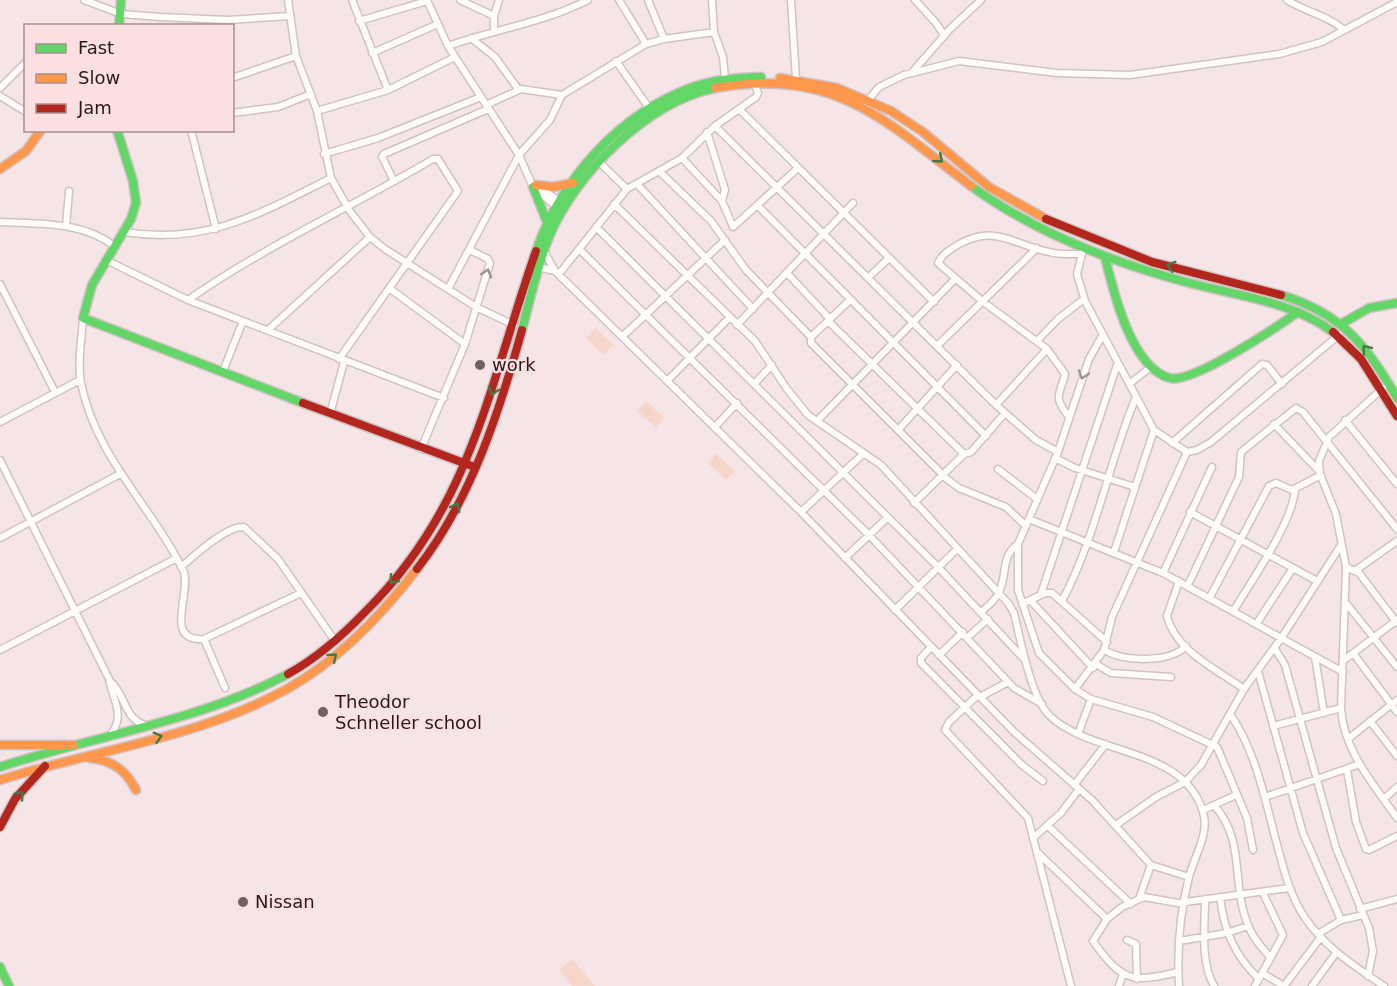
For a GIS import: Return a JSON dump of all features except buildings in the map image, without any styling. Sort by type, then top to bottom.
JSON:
[{"type":"main road","points":[[119,24],[121,0]]},
{"type":"main road","points":[[0,780],[236,714],[306,678],[366,628],[426,557],[452,515],[475,467],[515,352],[538,267],[561,206],[573,183],[623,127],[649,108],[673,94],[725,78],[750,76],[796,80],[869,99],[898,115],[988,197],[1083,250],[1195,285],[1298,312],[1339,335],[1367,364],[1383,388],[1397,416]]},
{"type":"main road","points":[[0,767],[74,745],[206,711],[252,694],[296,671],[357,621],[417,551],[443,511],[465,464],[492,394],[534,254],[548,222],[624,136],[663,108],[724,85],[754,82],[808,88],[853,100],[926,141],[1006,198],[1105,245],[1197,274],[1300,301],[1341,324],[1375,359],[1397,398]]},
{"type":"main road","points":[[0,169],[26,151],[40,132]]},
{"type":"main road","points":[[118,132],[136,195],[134,214],[90,291],[83,318],[124,337],[223,372],[421,449],[475,467]]},
{"type":"main road","points":[[548,222],[534,185],[553,186],[573,183]]},
{"type":"main road","points":[[1105,257],[1121,316],[1151,367],[1168,378],[1179,379],[1194,375],[1279,326],[1298,312]]},
{"type":"main road","points":[[1195,285],[1197,274]]},
{"type":"main road","points":[[1341,324],[1369,308],[1397,303]]},
{"type":"main road","points":[[1279,326],[1283,307]]},
{"type":"main road","points":[[417,551],[426,557]]},
{"type":"main road","points":[[127,732],[130,745]]},
{"type":"main road","points":[[0,745],[74,745]]},
{"type":"main road","points":[[78,757],[102,759],[117,765],[128,774],[136,790]]},
{"type":"main road","points":[[0,827],[15,799],[45,766]]},
{"type":"main road","points":[[0,967],[9,986]]},
{"type":"main road","points":[[0,975],[9,986]]},
{"type":"street","points":[[84,0],[121,14],[228,20],[290,16]]},
{"type":"street","points":[[288,0],[296,56],[317,111],[324,154],[331,178],[346,206],[370,237],[476,308],[514,325]]},
{"type":"street","points":[[352,0],[388,90]]},
{"type":"street","points":[[460,0],[494,16]]},
{"type":"street","points":[[494,31],[494,16],[499,0]]},
{"type":"street","points":[[448,46],[494,31],[552,17],[588,0]]},
{"type":"street","points":[[619,0],[646,44]]},
{"type":"street","points":[[648,0],[664,39]]},
{"type":"street","points":[[712,0],[714,32],[723,57],[725,78]]},
{"type":"street","points":[[791,0],[796,80]]},
{"type":"street","points":[[916,0],[944,35]]},
{"type":"street","points":[[911,72],[944,35],[981,0]]},
{"type":"street","points":[[1287,0],[1304,10],[1323,15],[1344,30]]},
{"type":"street","points":[[359,21],[427,1],[448,46],[519,155],[534,185],[561,206]]},
{"type":"street","points":[[869,99],[883,85],[911,72],[964,60],[1057,73],[1130,75],[1279,54],[1322,42],[1397,2]]},
{"type":"street","points":[[372,53],[438,24]]},
{"type":"street","points":[[448,289],[519,155],[550,120],[562,94],[646,44],[714,32]]},
{"type":"street","points":[[471,38],[495,57],[518,89]]},
{"type":"street","points":[[234,77],[296,56]]},
{"type":"street","points":[[317,111],[388,90],[455,57]]},
{"type":"street","points":[[616,61],[649,108]]},
{"type":"street","points":[[0,88],[24,64]]},
{"type":"street","points":[[557,272],[579,249],[627,189],[682,158],[707,132],[757,94],[754,82]]},
{"type":"street","points":[[394,182],[382,157],[384,154],[487,107],[518,89],[562,94]]},
{"type":"street","points":[[234,113],[286,105],[311,94]]},
{"type":"street","points":[[0,96],[24,111]]},
{"type":"street","points":[[324,154],[378,138],[481,97]]},
{"type":"street","points":[[739,109],[934,302]]},
{"type":"street","points":[[715,126],[939,345],[996,405],[1036,440],[1081,470],[1135,487]]},
{"type":"street","points":[[192,132],[216,229]]},
{"type":"street","points":[[707,132],[725,190],[722,201]]},
{"type":"street","points":[[188,300],[230,272],[436,158],[458,189],[341,360],[330,414]]},
{"type":"street","points":[[682,158],[722,201],[733,227],[798,168]]},
{"type":"street","points":[[599,162],[627,189]]},
{"type":"street","points":[[659,171],[711,221],[746,270],[812,337]]},
{"type":"street","points":[[124,232],[182,236],[216,229],[269,209],[331,178]]},
{"type":"street","points":[[638,184],[753,309]]},
{"type":"street","points":[[66,226],[69,191]]},
{"type":"street","points":[[737,325],[853,203]]},
{"type":"street","points":[[614,204],[755,341],[787,389],[808,415],[881,465],[999,593],[1014,613],[1026,661],[1042,704],[1054,720],[1078,734],[1152,761],[1185,782],[1203,810],[1204,832],[1189,877],[1184,902],[1179,941],[1179,986]]},
{"type":"street","points":[[758,206],[986,436]]},
{"type":"street","points":[[0,222],[66,226],[97,235],[114,246]]},
{"type":"street","points":[[596,227],[711,338],[938,567],[1026,661]]},
{"type":"street","points":[[1069,417],[1059,402],[1057,394],[1065,374],[1047,349],[982,301],[941,267],[939,261],[946,253],[968,240],[990,234],[1053,253],[1083,250],[1077,274],[1084,299],[1102,336],[1154,430],[1187,452],[1197,450],[1211,442],[1339,335]]},
{"type":"street","points":[[268,330],[370,237]]},
{"type":"street","points":[[622,336],[725,240]]},
{"type":"street","points":[[939,345],[1037,248]]},
{"type":"street","points":[[579,249],[869,535],[1020,694],[1042,704]]},
{"type":"street","points":[[421,449],[465,344],[490,262],[470,250]]},
{"type":"street","points":[[544,251],[557,272],[801,513],[979,696],[1116,825],[1151,865],[1189,877]]},
{"type":"street","points":[[869,277],[889,258]]},
{"type":"street","points":[[106,260],[188,300],[444,398]]},
{"type":"street","points":[[538,267],[557,272]]},
{"type":"street","points":[[787,273],[873,365],[964,454]]},
{"type":"street","points":[[817,421],[955,279]]},
{"type":"street","points":[[0,284],[55,392]]},
{"type":"street","points":[[389,288],[465,344]]},
{"type":"street","points":[[1037,341],[1058,319],[1084,299]]},
{"type":"street","points":[[850,300],[812,337],[811,343],[852,386],[959,488],[1006,507],[1028,522],[1088,541],[1188,585],[1343,672]]},
{"type":"street","points":[[83,318],[81,380],[96,427],[120,474],[181,567],[186,589],[180,627],[191,639],[204,639],[301,593]]},
{"type":"street","points":[[668,380],[729,318]]},
{"type":"street","points":[[223,372],[243,321]]},
{"type":"street","points":[[1102,336],[1089,359],[1057,455],[1018,544],[1017,582],[1023,604],[1039,652],[1075,688],[1092,699],[1153,717],[1214,744],[1223,758],[1249,826],[1253,850]]},
{"type":"street","points":[[996,405],[1047,349]]},
{"type":"street","points":[[1172,443],[1262,364],[1267,364],[1282,384]]},
{"type":"street","points":[[755,383],[772,365]]},
{"type":"street","points":[[898,430],[957,365]]},
{"type":"street","points":[[1041,594],[1060,531],[1117,365]]},
{"type":"street","points":[[1129,384],[1151,367]]},
{"type":"street","points":[[0,422],[81,380]]},
{"type":"street","points":[[1320,474],[1320,455],[1326,441],[1345,420],[1383,388]]},
{"type":"street","points":[[1062,601],[1080,564],[1107,478],[1136,398]]},
{"type":"street","points":[[715,427],[737,403]]},
{"type":"street","points":[[1188,585],[1239,477],[1241,452],[1274,424],[1298,408],[1397,529]]},
{"type":"street","points":[[914,503],[964,454],[969,454],[1005,413]]},
{"type":"street","points":[[797,426],[808,415]]},
{"type":"street","points":[[1345,420],[1397,484]]},
{"type":"street","points":[[1274,424],[1320,474],[1336,514],[1346,567],[1341,708],[1348,739],[1360,764],[1397,818]]},
{"type":"street","points":[[1114,552],[1154,430]]},
{"type":"street","points":[[1075,688],[1104,651],[1112,617],[1187,452]]},
{"type":"street","points":[[801,513],[863,454]]},
{"type":"street","points":[[0,460],[110,680],[119,715],[116,727],[109,737]]},
{"type":"street","points":[[1162,573],[1212,467]]},
{"type":"street","points":[[998,470],[1037,499]]},
{"type":"street","points":[[0,538],[33,523],[120,474]]},
{"type":"street","points":[[1210,597],[1269,486],[1276,483],[1288,490],[1295,489],[1320,474]]},
{"type":"street","points":[[1234,610],[1268,554],[1293,502],[1295,489]]},
{"type":"street","points":[[1190,512],[1317,581]]},
{"type":"street","points":[[845,558],[888,517]]},
{"type":"street","points":[[181,567],[237,527],[244,527],[270,549],[335,641]]},
{"type":"street","points":[[1356,570],[1397,541]]},
{"type":"street","points":[[981,612],[999,593],[1005,561],[1009,552],[1018,544]]},
{"type":"street","points":[[1116,825],[1156,797],[1185,782],[1201,765],[1244,689],[1282,638],[1341,545]]},
{"type":"street","points":[[895,610],[957,549]]},
{"type":"street","points":[[0,650],[176,559]]},
{"type":"street","points":[[1344,660],[1397,621],[1356,570],[1346,567]]},
{"type":"street","points":[[1257,623],[1293,568]]},
{"type":"street","points":[[1179,581],[1167,616],[1173,631],[1206,665],[1244,689]]},
{"type":"street","points":[[1023,604],[1041,594],[1052,593],[1107,642]]},
{"type":"street","points":[[1029,600],[1094,666],[1111,673],[1171,677]]},
{"type":"street","points":[[1346,603],[1397,667]]},
{"type":"street","points":[[939,655],[988,619]]},
{"type":"street","points":[[204,639],[225,688]]},
{"type":"street","points":[[1104,651],[1122,658],[1162,657],[1176,655],[1186,646]]},
{"type":"street","points":[[931,647],[921,658],[921,663],[1022,765],[1043,781]]},
{"type":"street","points":[[1275,648],[1285,664],[1336,848],[1369,928],[1373,951],[1368,976]]},
{"type":"street","points":[[1353,653],[1397,712]]},
{"type":"street","points":[[1315,657],[1324,713]]},
{"type":"street","points":[[1258,671],[1290,789],[1314,864],[1341,920]]},
{"type":"street","points":[[110,680],[117,688],[131,718],[140,724],[151,726]]},
{"type":"street","points":[[1008,682],[979,696],[965,707],[945,729],[1027,817],[1071,986]]},
{"type":"street","points":[[1078,734],[1092,699]]},
{"type":"street","points":[[1348,739],[1397,700]]},
{"type":"street","points":[[1273,726],[1341,708]]},
{"type":"street","points":[[1230,714],[1245,740],[1265,797],[1289,888],[1305,918],[1336,953],[1378,985]]},
{"type":"street","points":[[1370,721],[1397,756]]},
{"type":"street","points":[[1033,838],[1048,826],[1106,744]]},
{"type":"street","points":[[1265,797],[1360,764]]},
{"type":"street","points":[[1347,770],[1356,822],[1366,849],[1370,850],[1397,836]]},
{"type":"street","points":[[1384,799],[1397,787]]},
{"type":"street","points":[[1203,810],[1236,795]]},
{"type":"street","points":[[1214,805],[1233,835],[1240,893],[1248,926],[1270,957]]},
{"type":"street","points":[[1048,826],[1131,904]]},
{"type":"street","points":[[1037,852],[1107,919]]},
{"type":"street","points":[[1139,899],[1151,865]]},
{"type":"street","points":[[1178,972],[1137,979],[1123,974],[1093,941],[1107,919],[1122,906],[1146,897],[1174,903],[1289,888]]},
{"type":"street","points":[[1255,986],[1283,935],[1263,892]]},
{"type":"street","points":[[1220,897],[1227,933],[1242,961],[1260,976],[1284,986],[1319,936],[1341,920],[1397,899]]},
{"type":"street","points":[[1205,899],[1207,967],[1214,986]]},
{"type":"street","points":[[1179,941],[1205,938],[1248,926]]},
{"type":"street","points":[[1127,940],[1136,944],[1137,979]]},
{"type":"street","points":[[1312,986],[1336,953]]},
{"type":"street","points":[[1119,986],[1123,974]]},
{"type":"street","points":[[1152,978],[1152,986]]},
{"type":"shaded area","points":[[595,328],[613,345],[604,355],[586,338]]},
{"type":"shaded area","points":[[646,401],[664,418],[656,427],[637,411]]},
{"type":"shaded area","points":[[716,454],[735,471],[726,480],[708,463]]},
{"type":"shaded area","points":[[572,959],[595,986],[572,986],[559,970]]},
{"type":"traffic: fast","points":[[119,24],[121,0]]},
{"type":"traffic: fast","points":[[536,251],[561,198],[578,174],[596,152],[641,114],[666,99],[701,84],[735,78],[761,77]]},
{"type":"traffic: fast","points":[[522,330],[537,271],[549,237],[576,189],[616,144],[639,125],[664,108],[689,96],[715,88]]},
{"type":"traffic: fast","points":[[118,132],[133,181],[136,203],[131,219],[92,285],[83,318],[303,403]]},
{"type":"traffic: fast","points":[[971,186],[1020,217],[1072,243],[1155,273],[1280,305],[1316,321],[1333,332]]},
{"type":"traffic: fast","points":[[533,187],[547,222]]},
{"type":"traffic: fast","points":[[1105,257],[1119,307],[1134,344],[1156,371],[1170,378],[1181,378],[1215,364],[1298,312]]},
{"type":"traffic: fast","points":[[1281,295],[1320,311],[1350,333],[1375,362],[1397,398]]},
{"type":"traffic: fast","points":[[1341,324],[1369,308],[1397,303]]},
{"type":"traffic: fast","points":[[0,767],[183,716],[219,704],[288,674]]},
{"type":"traffic: fast","points":[[0,967],[9,986]]},
{"type":"traffic: slow","points":[[780,78],[837,88],[891,111],[923,132],[989,187],[1046,219]]},
{"type":"traffic: slow","points":[[715,88],[757,84],[794,85],[826,93],[855,104],[883,120],[971,186]]},
{"type":"traffic: slow","points":[[0,169],[26,151],[40,132]]},
{"type":"traffic: slow","points":[[536,185],[553,187],[573,183]]},
{"type":"traffic: slow","points":[[0,780],[146,742],[218,720],[287,689],[324,665],[358,636],[389,604],[417,569]]},
{"type":"traffic: slow","points":[[0,745],[74,745]]},
{"type":"traffic: slow","points":[[89,758],[105,761],[117,767],[128,777],[136,790]]},
{"type":"traffic: jam","points":[[1046,219],[1152,262],[1281,295]]},
{"type":"traffic: jam","points":[[288,674],[339,637],[366,611],[402,571],[431,529],[454,486],[473,442],[536,251]]},
{"type":"traffic: jam","points":[[417,569],[436,542],[468,485],[493,424],[522,330]]},
{"type":"traffic: jam","points":[[1333,332],[1361,359],[1397,416]]},
{"type":"traffic: jam","points":[[303,403],[472,466]]},
{"type":"traffic: jam","points":[[0,827],[15,799],[45,766]]},
{"type":"place","name":"work","points":[[480,365]]},
{"type":"place","name":"Theodor Schneller school","points":[[323,712]]},
{"type":"place","name":"Nissan","points":[[243,902]]}]
